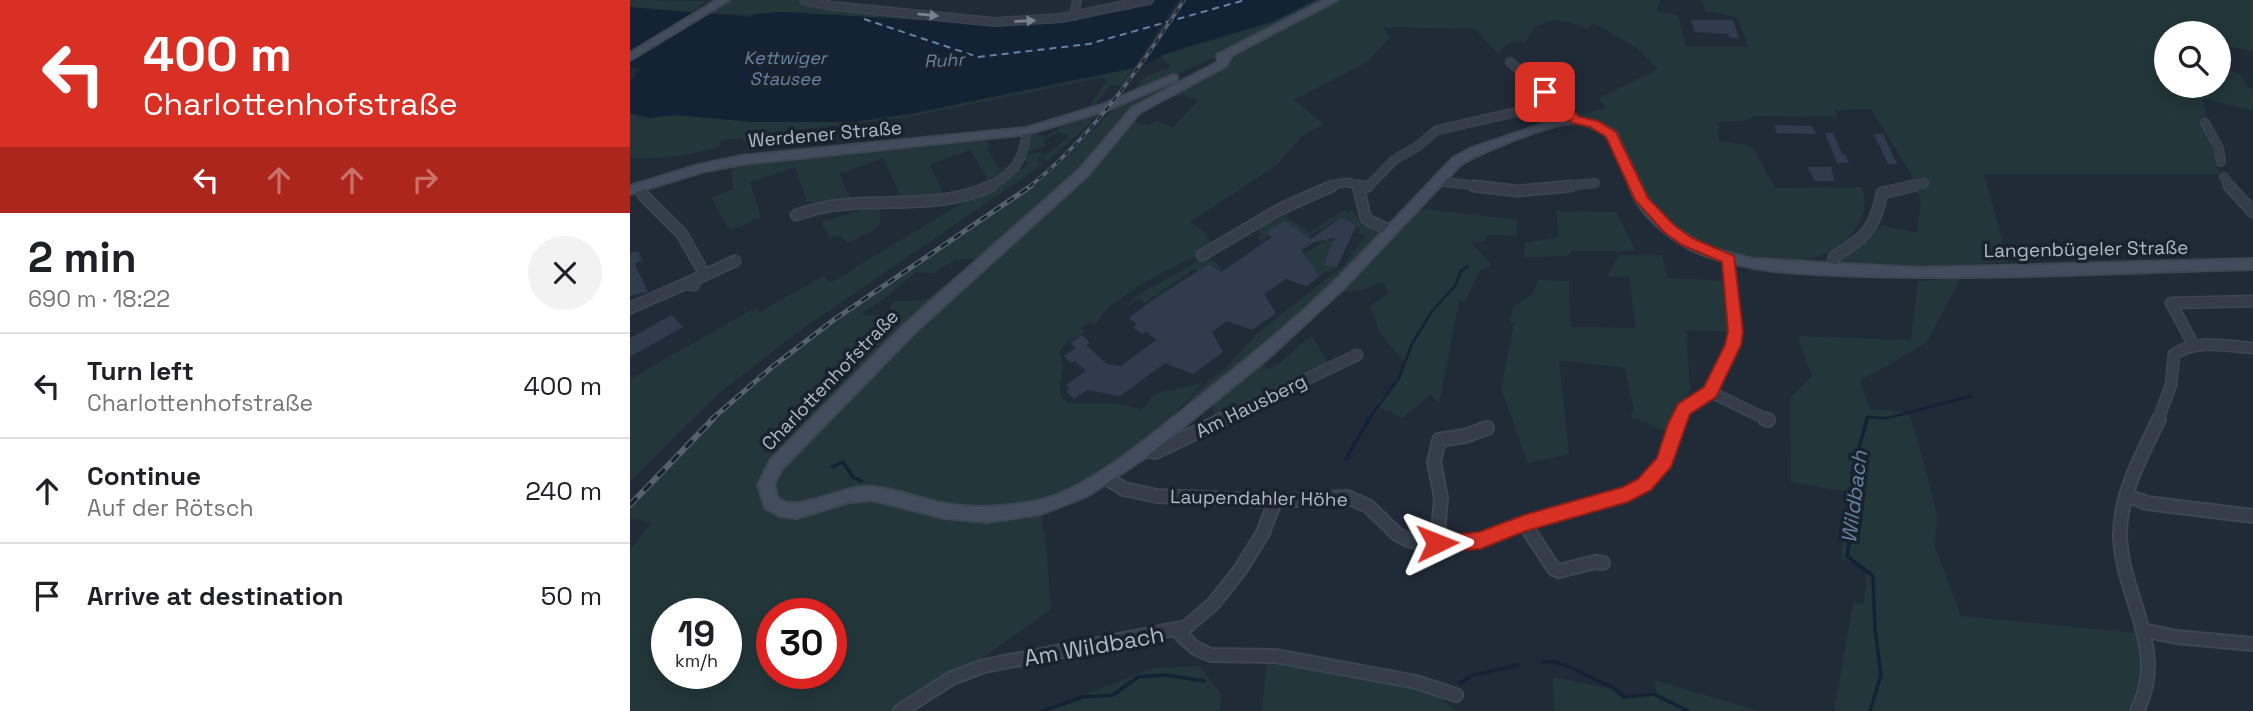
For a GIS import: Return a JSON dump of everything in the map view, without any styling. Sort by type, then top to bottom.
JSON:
[{"type":"main road","points":[[630,57],[724,0]]},
{"type":"main road","name":"Werdener Straße","points":[[635,188],[742,160],[1027,131],[1118,102],[1227,55],[1332,0]]},
{"type":"main road","name":"Charlottenhofstraße","points":[[1227,55],[1222,64],[1136,110],[1084,172],[909,329],[770,474],[766,491],[773,505],[789,511],[802,511],[855,494],[873,493],[944,512],[987,515],[1026,510],[1057,502],[1105,477],[1144,450],[1262,355],[1339,285],[1457,162],[1476,151],[1555,124],[1576,120]]},
{"type":"main road","points":[[1576,120],[1594,124],[1612,134],[1642,200],[1669,229],[1687,242],[1729,259],[1832,270]]},
{"type":"main road","name":"Langenbügeler Straße","points":[[1832,270],[1920,273],[2253,264]]},
{"type":"street","points":[[804,0],[833,6],[988,22],[1074,16],[1149,0]]},
{"type":"street","points":[[1074,16],[1077,0]]},
{"type":"street","points":[[1510,62],[1576,120]]},
{"type":"street","points":[[1202,256],[1314,190],[1348,181],[1360,188],[1370,185],[1394,160],[1418,146],[1437,130],[1557,103]]},
{"type":"street","points":[[2205,123],[2219,148],[2221,162]]},
{"type":"street","points":[[796,215],[825,206],[936,201],[969,194],[1014,169],[1022,158],[1027,131]]},
{"type":"street","points":[[2224,177],[2253,212]]},
{"type":"street","points":[[1437,181],[1518,191],[1595,183]]},
{"type":"street","points":[[1832,270],[1834,257],[1860,242],[1874,224],[1882,193],[1924,183]]},
{"type":"street","points":[[635,188],[682,234],[705,275]]},
{"type":"street","points":[[1360,188],[1365,217],[1391,231]]},
{"type":"street","name":"Laupendahler Höhe","points":[[1105,477],[1122,488],[1152,496],[1275,501],[1340,496],[1353,498],[1368,506],[1392,531],[1404,538],[1437,543],[1480,541],[1524,523],[1623,495],[1644,485],[1665,461],[1676,424],[1684,409],[1710,392],[1733,345],[1736,331],[1729,259]]},
{"type":"street","points":[[630,308],[690,285],[735,261]]},
{"type":"street","points":[[2194,346],[2171,303],[2253,301]]},
{"type":"street","points":[[2137,711],[2146,694],[2148,682],[2143,631],[2121,555],[2121,518],[2126,495],[2171,390],[2172,358],[2178,350],[2194,346],[2253,348]]},
{"type":"street","name":"Am Hausberg","points":[[1144,450],[1155,452],[1357,355]]},
{"type":"street","points":[[1710,392],[1768,420]]},
{"type":"street","points":[[1437,543],[1441,498],[1434,462],[1439,440],[1465,436],[1487,428]]},
{"type":"street","points":[[2126,495],[2147,503],[2253,516]]},
{"type":"street","points":[[1177,631],[1203,616],[1235,579],[1272,513],[1275,501]]},
{"type":"street","points":[[1524,523],[1554,569],[1559,571],[1595,562],[1602,563]]},
{"type":"street","name":"Am Wildbach","points":[[900,711],[952,678],[984,666],[1177,631],[1195,648],[1211,655],[1276,656],[1416,682],[1456,695]]},
{"type":"street","points":[[2143,631],[2253,644]]},
{"type":"green space","points":[[630,0],[717,0],[711,3],[707,1],[689,14],[630,7]]},
{"type":"green space","points":[[733,0],[799,0],[818,5],[965,20],[979,24],[783,12],[753,15],[707,13]]},
{"type":"green space","points":[[1315,0],[1329,0],[1224,53],[1139,91],[1136,87],[1148,75],[1172,67],[1160,56],[1272,22]]},
{"type":"green space","points":[[1333,0],[1660,0],[1657,10],[1678,16],[1686,46],[1748,46],[1737,17],[1706,11],[1702,0],[2253,0],[2253,51],[2231,47],[2231,21],[2154,21],[2154,98],[2231,98],[2231,71],[2241,74],[2248,88],[2253,89],[2253,110],[2203,99],[2219,174],[1984,174],[2008,262],[1922,268],[1841,264],[1838,258],[1863,245],[1882,225],[1917,233],[1921,199],[1914,187],[1916,182],[1871,109],[1834,110],[1838,117],[1755,116],[1744,121],[1718,122],[1719,141],[1748,145],[1754,149],[1775,188],[1862,187],[1864,194],[1864,208],[1849,237],[1853,239],[1820,256],[1799,261],[1750,259],[1700,243],[1660,215],[1639,182],[1620,137],[1598,122],[1580,116],[1606,107],[1599,98],[1658,69],[1637,48],[1593,23],[1586,29],[1567,22],[1541,24],[1535,27],[1525,42],[1513,41],[1498,53],[1475,29],[1383,27],[1390,37],[1367,62],[1294,100],[1324,124],[1302,136],[1277,165],[1190,222],[1209,235],[1206,237],[1215,245],[1118,300],[1095,325],[1090,322],[1081,328],[1085,332],[1062,347],[1060,391],[1068,403],[1117,403],[1142,410],[1158,393],[1202,383],[1164,426],[1103,474],[1041,503],[965,510],[882,490],[877,484],[799,507],[774,498],[772,494],[775,474],[886,354],[1053,204],[1130,120],[1148,125],[1157,121],[1173,127],[1198,101],[1182,95],[1148,104]]},
{"type":"green space","points":[[1215,63],[1139,106],[1082,171],[983,262],[760,489],[767,506],[783,515],[858,497],[918,508],[1040,510],[1046,543],[1051,609],[971,666],[949,676],[893,711],[630,711],[630,550],[651,523],[630,517],[630,511],[672,464],[739,398],[812,338],[980,223],[1068,156],[1115,107]],"holes":[[[957,259],[978,259],[926,300],[894,301],[886,315],[859,315],[916,272],[933,273]]]},
{"type":"green space","points":[[1134,68],[1121,86],[1110,85],[1095,105],[1090,105],[1107,81],[1104,77],[903,118],[786,131],[783,136],[745,142],[742,138],[720,141],[721,146],[676,156],[630,158],[630,113],[649,118],[675,115],[755,122],[910,114]]},
{"type":"green space","points":[[1096,113],[1086,127],[1048,161],[1040,159],[1070,136],[1057,132],[1043,142],[1046,146],[1028,152],[1031,138],[1035,134],[1046,137],[1064,126]]},
{"type":"green space","points":[[985,141],[991,145],[986,147],[999,169],[1008,166],[988,180],[970,150],[930,164],[944,196],[902,198],[883,158],[839,174],[851,200],[807,202],[795,167],[750,182],[761,217],[730,231],[711,198],[733,189],[731,167]]},
{"type":"green space","points":[[1039,152],[1044,154],[1036,160],[1043,164],[795,334],[717,395],[630,481],[630,379],[755,308],[760,312],[823,276],[830,283],[964,202],[962,197],[1017,168],[1022,169],[1028,162],[1023,160],[1026,155]]},
{"type":"green space","points":[[1417,208],[1517,220],[1517,236],[1486,235],[1485,241],[1471,242],[1491,265],[1478,273],[1466,301],[1459,301],[1439,403],[1431,394],[1402,418],[1377,406],[1379,400],[1388,393],[1405,363],[1380,333],[1370,306],[1388,294],[1384,281],[1365,289],[1337,293]]},
{"type":"green space","points":[[866,209],[880,209],[880,222],[875,229],[849,243],[838,235],[830,238],[821,222]]},
{"type":"green space","points":[[1344,210],[1347,213],[1352,210],[1363,227],[1366,225],[1381,235],[1304,312],[1165,428],[1196,392],[1231,363],[1254,336],[1344,265],[1366,235],[1358,233],[1360,229],[1342,217],[1308,237],[1283,221],[1266,233],[1267,237],[1262,241],[1257,237],[1261,235],[1258,228],[1278,216],[1283,217],[1281,214],[1287,211],[1290,213],[1286,217],[1310,232]]},
{"type":"green space","points":[[1556,211],[1616,212],[1636,251],[1571,251],[1568,256],[1524,257],[1525,243],[1559,237]]},
{"type":"green space","points":[[1327,240],[1334,241],[1324,264],[1337,267],[1320,276],[1304,253]]},
{"type":"green space","points":[[1619,255],[1662,255],[1668,278],[1727,281],[1732,332],[1686,330],[1690,390],[1686,400],[1680,403],[1668,433],[1630,416],[1634,411],[1625,368],[1559,360],[1569,454],[1528,463],[1501,388],[1514,323],[1510,323],[1513,307],[1533,294],[1539,280],[1569,281],[1570,327],[1636,328],[1629,277],[1608,276]]},
{"type":"green space","points":[[1207,256],[1223,268],[1219,271],[1209,264],[1198,272],[1194,269],[1145,303],[1139,298],[1123,310],[1136,296]]},
{"type":"green space","points":[[1961,278],[1926,343],[1860,381],[1870,409],[1906,412],[1912,421],[1938,517],[1934,544],[1961,616],[2137,633],[2142,684],[2128,711],[1834,711],[1853,603],[1864,605],[1867,573],[1855,563],[1841,559],[1848,492],[1791,482],[1790,398],[1812,376],[1797,336],[1911,340],[1918,281]]},
{"type":"green space","points":[[1312,336],[1328,363],[1214,418],[1213,403],[1259,365],[1269,369],[1275,366]]},
{"type":"green space","points":[[1267,660],[1414,689],[1440,697],[1456,711],[1262,711]]},
{"type":"green space","points":[[1199,666],[1221,694],[1220,711],[1043,711],[1153,668]]},
{"type":"green space","points":[[1553,677],[1610,689],[1622,698],[1657,695],[1654,680],[1759,711],[1554,711]]},
{"type":"water","name":"Kettwiger Stausee","points":[[1161,0],[1315,0],[1272,22],[1189,46],[1160,56],[1143,66],[910,114],[854,122],[755,122],[675,115],[649,118],[630,113],[630,80],[638,75],[634,73],[642,69],[630,66],[630,7],[749,17],[754,14],[783,12],[1005,25],[1071,19]]},
{"type":"pier","points":[[1178,0],[1186,0],[1141,70],[1131,72]]},
{"type":"building","points":[[1691,20],[1733,20],[1739,38],[1730,38],[1728,34],[1695,32]]},
{"type":"building","points":[[1774,125],[1812,126],[1816,134],[1777,133]]},
{"type":"building","points":[[1825,133],[1833,133],[1849,163],[1837,163]]},
{"type":"building","points":[[1874,134],[1883,134],[1897,164],[1888,164]]},
{"type":"building","points":[[1807,167],[1831,167],[1835,181],[1815,181]]},
{"type":"building","points":[[1342,217],[1356,226],[1337,267],[1324,265],[1334,238],[1315,242],[1301,250],[1320,276],[1307,286],[1286,279],[1264,294],[1276,313],[1252,330],[1227,321],[1212,332],[1223,352],[1193,374],[1165,363],[1120,396],[1087,390],[1074,399],[1066,391],[1070,389],[1066,385],[1086,371],[1064,356],[1076,348],[1070,343],[1082,335],[1090,343],[1086,345],[1107,364],[1121,366],[1156,340],[1146,331],[1142,334],[1133,327],[1137,324],[1129,318],[1154,299],[1209,264],[1221,272],[1272,237],[1266,233],[1284,221],[1311,239]]},
{"type":"building","points":[[638,251],[642,260],[635,264],[648,292],[630,296],[630,253]]},
{"type":"building","points":[[672,315],[683,327],[630,357],[630,338]]},
{"type":"waterway","points":[[1368,420],[1399,378],[1412,344],[1432,311],[1455,286],[1461,271],[1468,266]]},
{"type":"waterway","name":"Wildbach","points":[[1866,420],[1867,417],[1888,418],[1971,396]]},
{"type":"waterway","points":[[1346,459],[1369,419]]},
{"type":"waterway","name":"Wildbach","points":[[1867,419],[1852,473],[1858,492],[1847,556],[1873,576],[1875,629],[1881,675],[1870,711]]},
{"type":"waterway","points":[[832,467],[843,462],[853,477],[861,481]]},
{"type":"waterway","name":"Wildbach","points":[[1542,662],[1555,662],[1573,668],[1611,686],[1624,697],[1654,694],[1688,711]]},
{"type":"waterway","name":"Wildbach","points":[[1460,683],[1474,675],[1518,665]]},
{"type":"waterway","name":"Wildbach","points":[[1043,711],[1083,697],[1113,695],[1138,677],[1165,675],[1204,681]]},
{"type":"ferry route","points":[[864,19],[978,57],[1089,44],[1245,0]]},
{"type":"railway","points":[[1029,187],[1095,123],[1132,76],[1184,0]]},
{"type":"railway","points":[[711,420],[772,367],[835,319],[1031,186]]},
{"type":"railway","points":[[630,505],[713,419]]},
{"type":"route","points":[[1437,543],[1480,541],[1524,523],[1628,494],[1644,485],[1653,478],[1665,461],[1676,424],[1684,409],[1710,392],[1733,345],[1736,331],[1729,259],[1703,250],[1669,229],[1642,200],[1612,134],[1594,124],[1576,120],[1545,92]]},
{"type":"water label","name":"Ruhr","points":[[944,60]]}]
